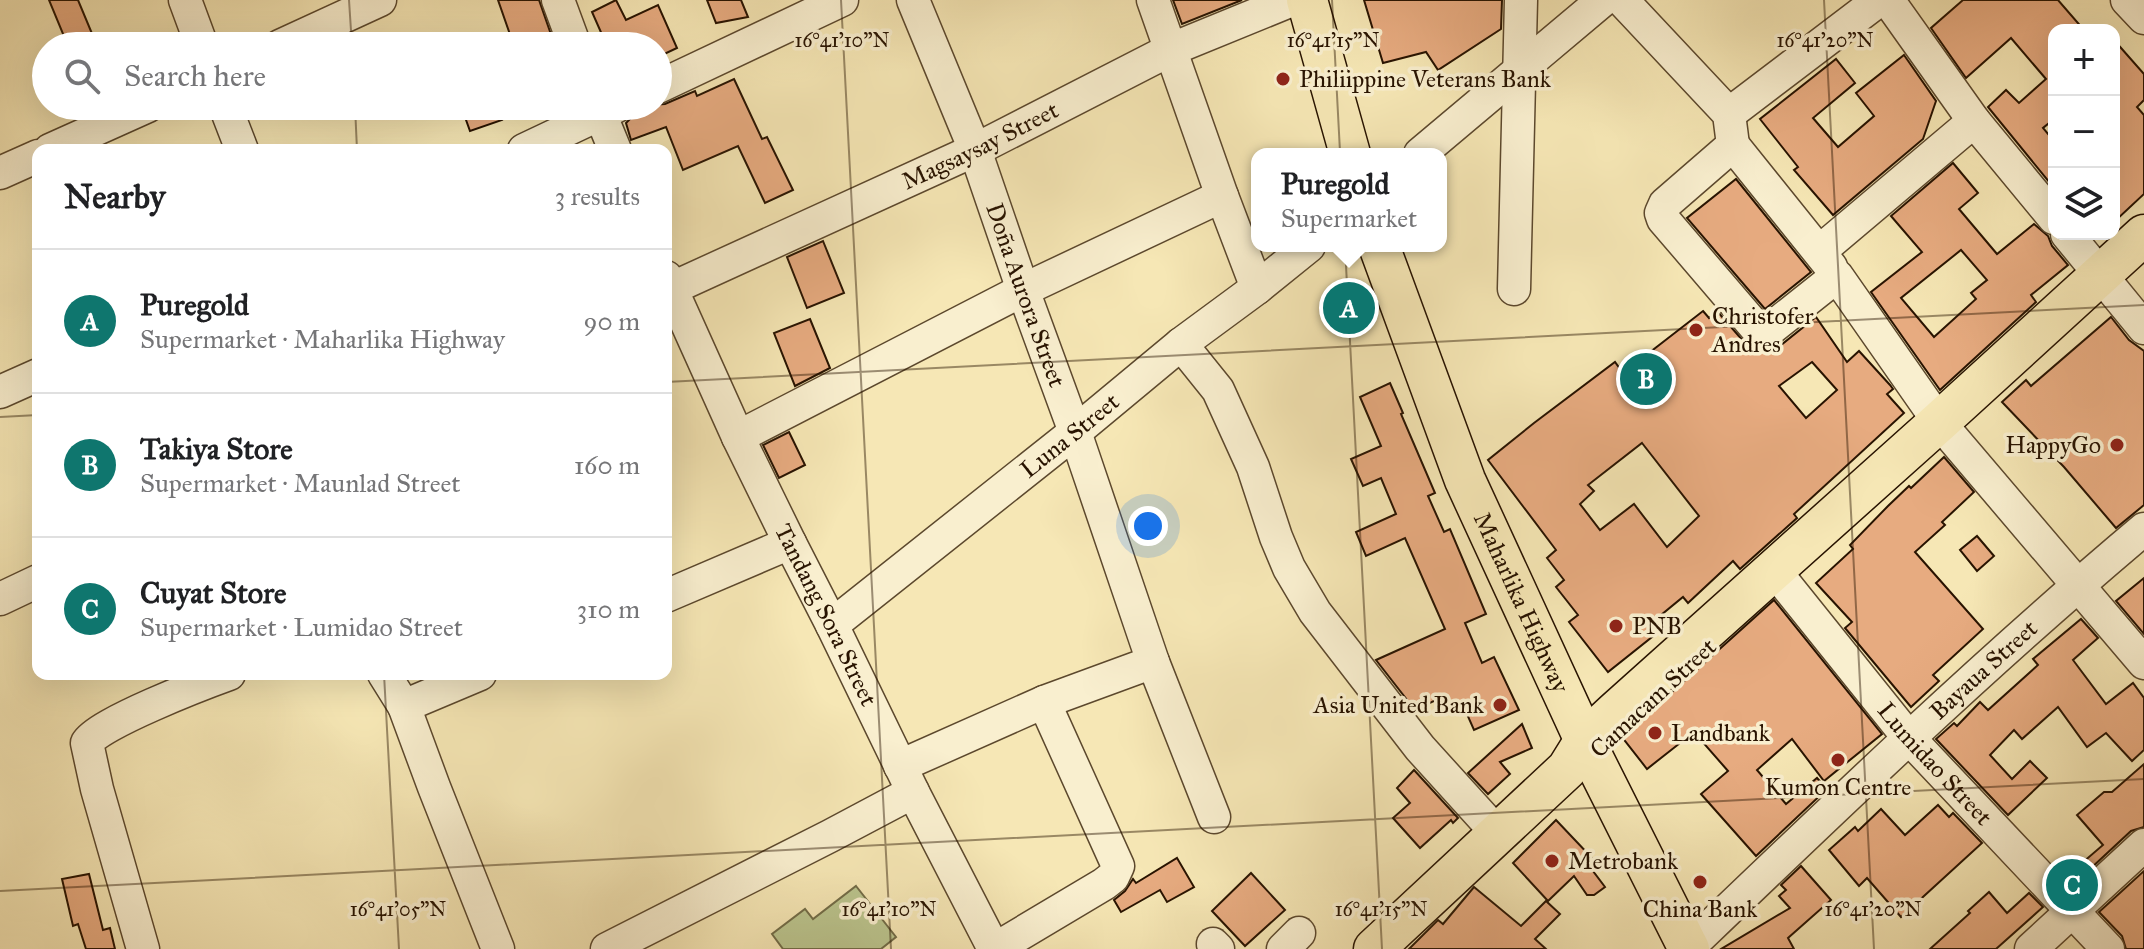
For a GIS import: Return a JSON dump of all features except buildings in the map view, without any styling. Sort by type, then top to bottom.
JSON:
[{"type":"main road","points":[[1307,0],[1348,148]]},
{"type":"main road","name":"Camacam Street","points":[[1374,949],[1777,575],[2105,282],[2144,235]]},
{"type":"main road","name":"Maharlika Highway","points":[[1381,252],[1465,480],[1582,755],[1689,949]]},
{"type":"main road","name":"Camacam Street","points":[[2105,282],[2144,258]]},
{"type":"street","points":[[185,0],[197,32]]},
{"type":"street","points":[[310,32],[380,0]]},
{"type":"street","points":[[558,0],[570,32]]},
{"type":"street","points":[[672,80],[842,0]]},
{"type":"street","name":"Doña Aurora Street","points":[[913,0],[975,150],[1153,662],[1214,817]]},
{"type":"street","points":[[1153,0],[1257,288]]},
{"type":"street","name":"Magsaysay Street","points":[[672,283],[975,150],[1172,49],[1292,0]]},
{"type":"street","points":[[1514,289],[1521,0]]},
{"type":"street","points":[[1427,148],[1603,0]]},
{"type":"street","points":[[1622,0],[1731,129],[1944,428],[2144,663]]},
{"type":"street","points":[[1879,0],[1731,129],[1665,204],[1661,213],[1663,219],[1752,326],[1762,331],[1769,330],[1828,264],[1974,121]]},
{"type":"street","points":[[1888,0],[1974,121],[2048,211]]},
{"type":"street","points":[[2127,0],[2144,18]]},
{"type":"street","points":[[63,144],[117,120]]},
{"type":"street","points":[[230,120],[240,144]]},
{"type":"street","points":[[536,144],[583,120]]},
{"type":"street","points":[[608,120],[614,144]]},
{"type":"street","points":[[0,173],[32,159]]},
{"type":"street","points":[[738,437],[1023,290],[1222,196]]},
{"type":"street","points":[[2072,240],[2144,328]]},
{"type":"street","name":"Luna Street","points":[[832,625],[1181,344],[1302,252]]},
{"type":"street","name":"Tandang Sora Street","points":[[672,294],[738,437],[906,779],[995,949]]},
{"type":"street","points":[[1181,344],[1218,390],[1253,467],[1289,568],[1315,612],[1420,748],[1498,834]]},
{"type":"street","points":[[0,392],[32,378]]},
{"type":"street","name":"Bayaua Street","points":[[1689,949],[1908,737],[2144,529]]},
{"type":"street","points":[[672,593],[790,543]]},
{"type":"street","name":"Lumidao Street","points":[[1777,575],[1908,737],[2108,949]]},
{"type":"street","points":[[0,599],[32,584]]},
{"type":"street","points":[[607,949],[816,844],[906,779],[1044,702],[1153,662]]},
{"type":"street","points":[[143,949],[97,789],[87,743],[90,737],[123,718],[215,680]]},
{"type":"street","points":[[388,680],[404,706],[498,949]]},
{"type":"street","points":[[404,706],[466,680]]},
{"type":"street","points":[[995,949],[1104,884],[1113,877],[1118,866],[1044,702]]},
{"type":"street","points":[[2031,949],[2144,845]]},
{"type":"green space","points":[[856,886],[896,937],[881,949],[783,949],[772,934],[805,909],[813,919]]},
{"type":"place","name":"Philiippine Veterans Bank","points":[[1283,79]]},
{"type":"place","name":"Puregold","points":[[1349,308]]},
{"type":"place","name":"Christofer Andres","points":[[1696,330]]},
{"type":"place","name":"Takiya Store","points":[[1646,379]]},
{"type":"place","name":"HappyGo","points":[[2117,445]]},
{"type":"place","name":"PNB","points":[[1616,626]]},
{"type":"place","name":"Asia United Bank","points":[[1500,705]]},
{"type":"place","name":"Landbank","points":[[1655,733]]},
{"type":"place","name":"Kumon Centre","points":[[1838,760]]},
{"type":"place","name":"Metrobank","points":[[1552,861]]},
{"type":"place","name":"China Bank","points":[[1700,882]]},
{"type":"place","name":"Cuyat Store","points":[[2072,885]]}]
